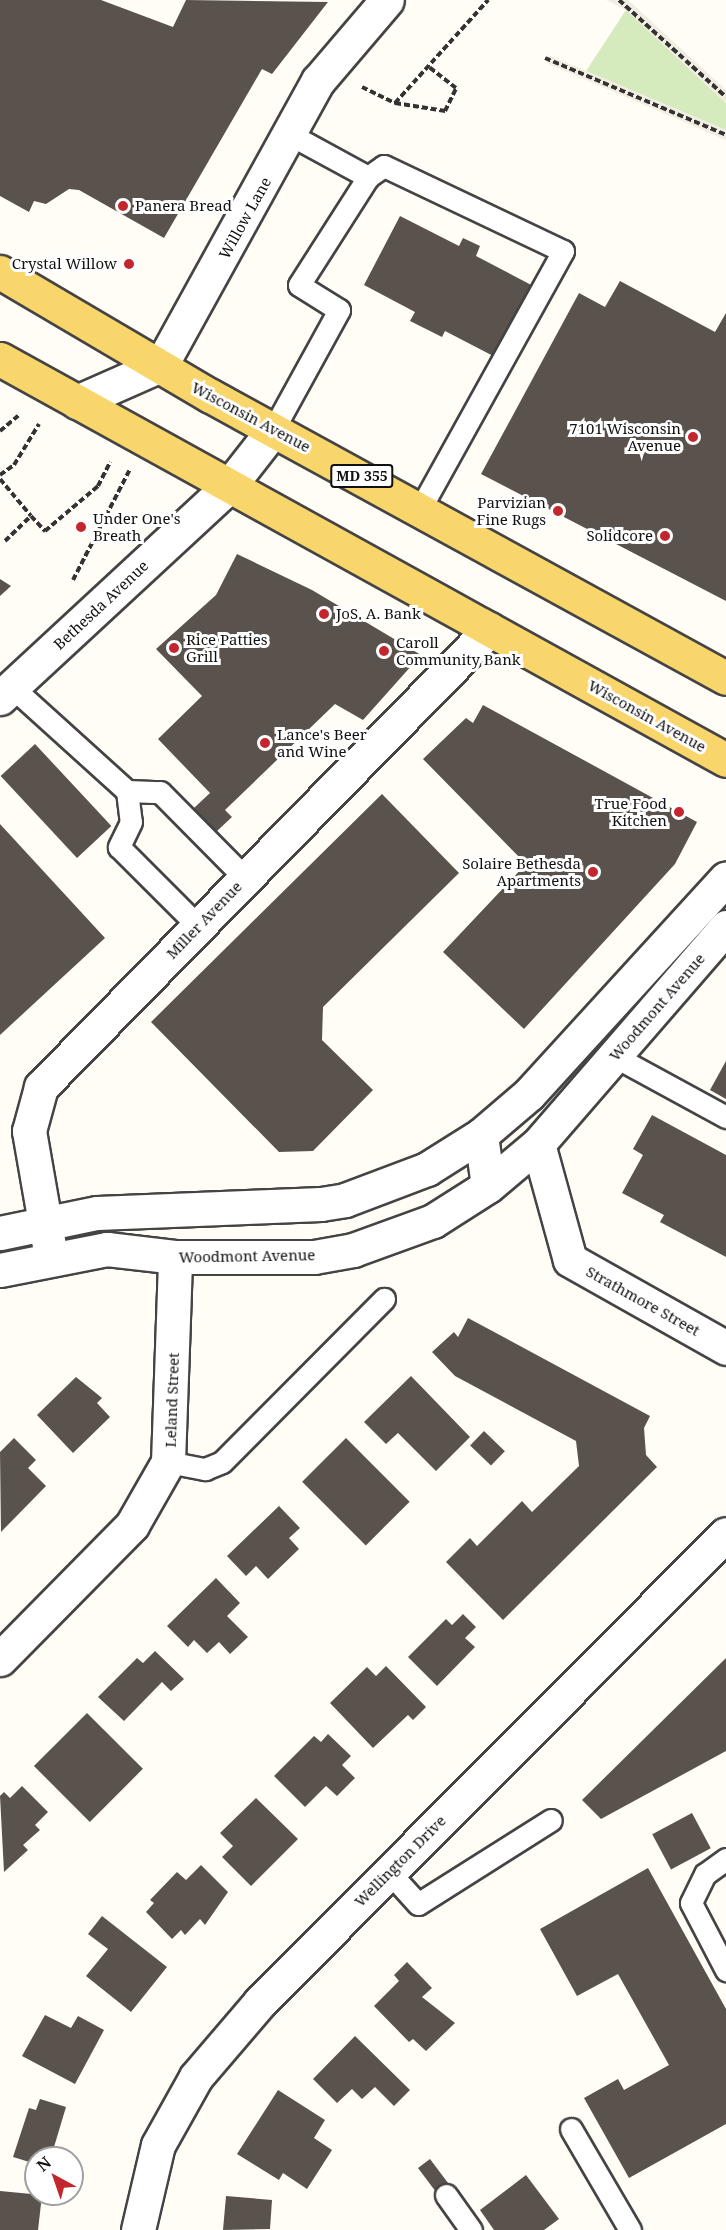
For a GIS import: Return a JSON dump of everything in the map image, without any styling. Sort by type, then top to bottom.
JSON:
[{"type":"main road","name":"Wisconsin Avenue","points":[[0,272],[273,430],[421,507],[726,678]]},
{"type":"main road","name":"Wisconsin Avenue","points":[[0,358],[726,760]]},
{"type":"street","name":"Willow Lane","points":[[161,365],[337,54],[387,0]]},
{"type":"street","points":[[76,402],[161,365]]},
{"type":"street","name":"Bethesda Avenue","points":[[6,693],[230,485],[273,430]]},
{"type":"street","name":"Miller Avenue","points":[[51,1257],[28,1131],[41,1087],[490,629]]},
{"type":"street","points":[[0,1233],[44,1221],[97,1213],[345,1200],[427,1169],[481,1135],[529,1094],[726,878]]},
{"type":"street","name":"Woodmont Avenue","points":[[0,1270],[51,1257],[107,1249],[175,1257],[314,1257],[353,1250],[433,1221],[488,1186],[537,1144],[726,927]]},
{"type":"street","points":[[481,1135],[488,1186]]},
{"type":"street","name":"Strathmore Street","points":[[537,1144],[570,1260],[726,1348]]},
{"type":"street","name":"Leland Street","points":[[0,1659],[132,1525],[168,1462],[175,1257]]},
{"type":"street","name":"Wellington Drive","points":[[138,2230],[158,2145],[196,2077],[260,2002],[726,1534]]},
{"type":"lane","points":[[291,135],[368,177]]},
{"type":"lane","points":[[273,430],[339,310],[299,285],[368,177],[384,166],[563,251],[421,507]]},
{"type":"lane","points":[[6,693],[127,791],[160,792],[245,878]]},
{"type":"lane","points":[[127,791],[131,822],[119,847],[198,926]]},
{"type":"lane","points":[[614,1056],[726,1117]]},
{"type":"lane","points":[[168,1462],[205,1469],[222,1462],[384,1299]]},
{"type":"lane","points":[[389,1872],[418,1904],[551,1820]]},
{"type":"lane","points":[[726,1859],[705,1874],[691,1903],[726,1970]]},
{"type":"lane","points":[[570,2129],[630,2230]]},
{"type":"lane","points":[[446,2195],[471,2230]]},
{"type":"path","points":[[395,103],[488,0]]},
{"type":"path","points":[[619,0],[726,97]]},
{"type":"path","points":[[545,58],[726,135]]},
{"type":"path","points":[[362,87],[395,103],[445,111],[456,88],[429,67]]},
{"type":"path","points":[[0,431],[20,414]]},
{"type":"path","points":[[39,424],[14,465],[0,477],[45,531],[98,486],[110,462]]},
{"type":"path","points":[[70,586],[132,462]]},
{"type":"path","points":[[5,541],[31,516]]},
{"type":"green space","points":[[626,10],[726,103],[726,130],[586,71]]},
{"type":"shaded area","points":[[606,0],[628,0],[726,90],[726,103],[626,10]]},
{"type":"shaded area","points":[[548,55],[726,130],[726,140],[547,63]]},
{"type":"building","points":[[0,0],[101,0],[173,27],[186,0],[328,2],[272,74],[262,69],[164,238],[79,190],[69,189],[46,204],[34,201],[29,212],[0,196]]},
{"type":"building","points":[[400,216],[459,246],[463,238],[480,246],[476,256],[535,287],[499,359],[445,331],[442,337],[410,321],[415,312],[364,285]]},
{"type":"building","points":[[620,281],[715,332],[726,313],[726,601],[481,474],[579,293],[605,307]]},
{"type":"building","points":[[237,554],[312,590],[421,655],[363,720],[335,704],[225,810],[232,817],[201,846],[179,822],[210,793],[158,739],[202,696],[156,649],[216,595]]},
{"type":"building","points":[[0,579],[11,586],[0,596]]},
{"type":"building","name":"Solaire Bethesda Apartments","points":[[483,705],[697,822],[675,864],[524,1029],[443,952],[526,864],[423,759],[466,718],[473,723]]},
{"type":"building","points":[[35,744],[111,826],[77,858],[1,776]]},
{"type":"building","points":[[382,794],[459,873],[323,1007],[322,1040],[373,1090],[313,1151],[279,1152],[151,1022]]},
{"type":"building","points":[[0,824],[105,938],[0,1035]]},
{"type":"building","points":[[726,1061],[726,1099],[710,1090]]},
{"type":"building","points":[[652,1115],[726,1155],[726,1257],[660,1222],[664,1215],[622,1193],[643,1155],[633,1149]]},
{"type":"building","points":[[468,1318],[650,1416],[644,1428],[646,1455],[657,1467],[503,1620],[446,1562],[470,1538],[477,1546],[522,1501],[532,1512],[579,1466],[576,1441],[455,1376],[432,1352],[454,1332],[458,1337]]},
{"type":"building","points":[[411,1376],[470,1437],[436,1471],[398,1433],[386,1444],[364,1422]]},
{"type":"building","points":[[76,1377],[102,1398],[97,1403],[110,1417],[73,1453],[37,1415]]},
{"type":"building","points":[[484,1431],[505,1451],[491,1466],[470,1445]]},
{"type":"building","points":[[14,1438],[36,1460],[28,1468],[46,1486],[1,1532],[0,1452]]},
{"type":"building","points":[[346,1438],[410,1502],[366,1545],[302,1482]]},
{"type":"building","points":[[279,1506],[300,1528],[289,1538],[299,1549],[268,1579],[256,1566],[246,1576],[227,1556]]},
{"type":"building","points":[[216,1578],[240,1603],[227,1616],[248,1637],[230,1654],[219,1642],[207,1653],[194,1640],[188,1647],[167,1626]]},
{"type":"building","points":[[463,1614],[476,1627],[465,1638],[475,1647],[437,1686],[408,1657],[446,1619],[452,1625]]},
{"type":"building","points":[[155,1651],[184,1679],[171,1691],[162,1682],[124,1721],[98,1697],[137,1658],[143,1663]]},
{"type":"building","points":[[726,1658],[726,1751],[601,1819],[582,1800]]},
{"type":"building","points":[[386,1666],[426,1707],[413,1720],[408,1715],[373,1748],[330,1703],[367,1667],[376,1676]]},
{"type":"building","points":[[87,1713],[143,1769],[90,1822],[34,1766]]},
{"type":"building","points":[[328,1734],[351,1756],[342,1765],[355,1778],[337,1796],[326,1786],[305,1807],[274,1776],[314,1736],[321,1742]]},
{"type":"building","points":[[22,1786],[48,1812],[35,1825],[40,1830],[23,1845],[28,1850],[4,1872],[0,1796],[4,1792],[10,1798]]},
{"type":"building","points":[[256,1798],[298,1839],[251,1886],[222,1857],[233,1846],[220,1833]]},
{"type":"building","points":[[692,1813],[711,1848],[671,1869],[652,1834]]},
{"type":"building","points":[[201,1865],[228,1892],[205,1925],[200,1919],[185,1935],[181,1930],[172,1939],[146,1912],[154,1903],[150,1900],[177,1872],[186,1880]]},
{"type":"building","points":[[648,1868],[726,2009],[726,2124],[629,2178],[584,2098],[618,2079],[624,2090],[669,2065],[618,1974],[577,1996],[540,1929]]},
{"type":"building","points":[[102,1916],[167,1967],[131,2012],[86,1976],[108,1949],[88,1934]]},
{"type":"building","points":[[407,1962],[432,1988],[422,1997],[455,2023],[426,2051],[413,2039],[409,2042],[374,2006],[399,1981],[394,1975]]},
{"type":"building","points":[[45,2015],[71,2028],[78,2016],[104,2030],[75,2084],[22,2056]]},
{"type":"building","points":[[355,2036],[410,2090],[394,2106],[375,2087],[362,2099],[352,2089],[337,2103],[313,2079]]},
{"type":"building","points":[[278,2090],[325,2120],[314,2138],[332,2150],[307,2189],[283,2173],[279,2180],[237,2154]]},
{"type":"building","points":[[40,2099],[66,2107],[54,2146],[24,2146],[24,2160],[13,2157],[29,2108],[36,2110]]},
{"type":"building","points":[[430,2159],[450,2186],[438,2195],[418,2168]]},
{"type":"building","points":[[526,2175],[559,2219],[544,2230],[494,2230],[480,2210]]},
{"type":"building","points":[[0,2191],[24,2193],[24,2206],[41,2206],[38,2230],[0,2230]]},
{"type":"building","points":[[226,2196],[272,2200],[270,2229],[223,2230]]},
{"type":"place","name":"Panera Bread","points":[[123,206]]},
{"type":"place","name":"Crystal Willow","points":[[129,264]]},
{"type":"place","name":"7101 Wisconsin Avenue","points":[[693,437]]},
{"type":"place","name":"Parvizian Fine Rugs","points":[[558,511]]},
{"type":"place","name":"Under One's Breath","points":[[81,527]]},
{"type":"place","name":"Solidcore","points":[[665,536]]},
{"type":"place","name":"JoS. A. Bank","points":[[324,614]]},
{"type":"place","name":"Rice Patties Grill","points":[[174,648]]},
{"type":"place","name":"Caroll Community Bank","points":[[384,651]]},
{"type":"place","name":"Lance's Beer and Wine","points":[[265,743]]},
{"type":"place","name":"True Food Kitchen","points":[[679,812]]},
{"type":"place","name":"Solaire Bethesda Apartments","points":[[593,872]]}]
